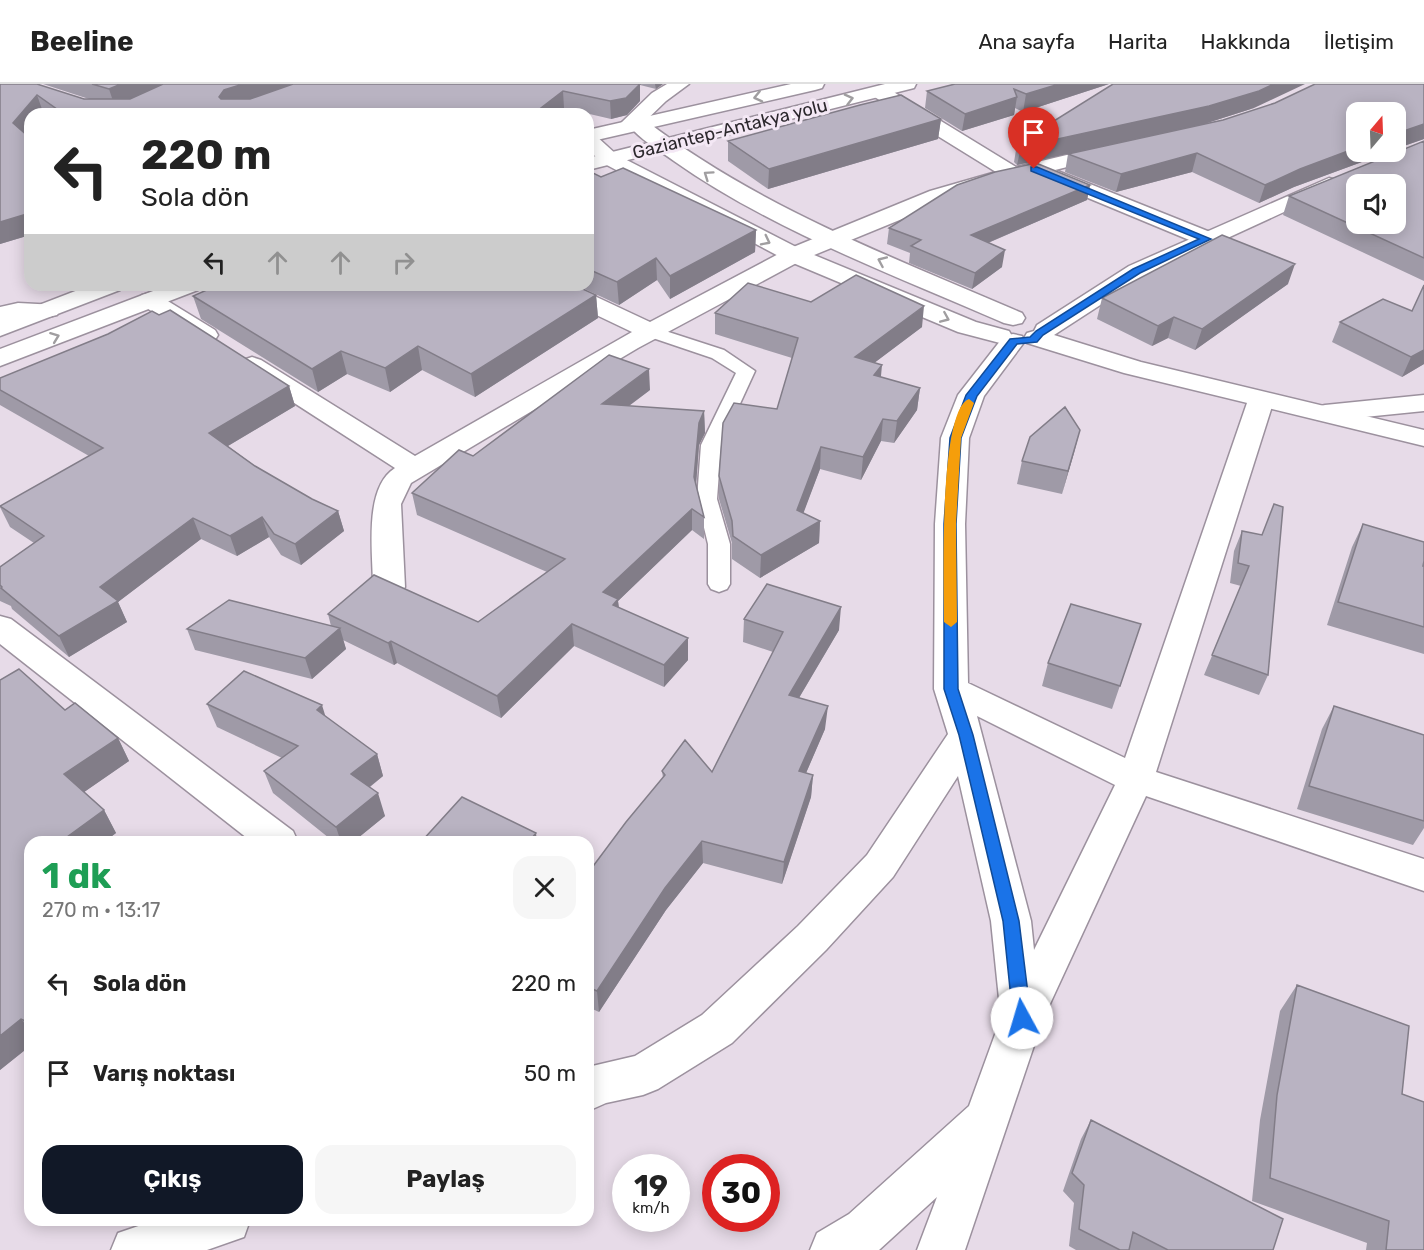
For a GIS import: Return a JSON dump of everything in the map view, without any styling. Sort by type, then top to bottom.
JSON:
[{"type":"street","points":[[680,84],[658,97],[633,125],[721,184],[777,214],[1022,333],[1132,368],[1424,438]]},
{"type":"street","name":"Gaziantep-Antakya yolu","points":[[594,136],[633,125],[815,84]]},
{"type":"street","name":"Gaziantep-Antakya yolu","points":[[599,162],[907,84]]},
{"type":"street","points":[[880,92],[1024,171],[1207,239]]},
{"type":"street","points":[[638,93],[658,97]]},
{"type":"street","points":[[389,588],[387,504],[399,478],[415,468],[650,331],[794,255],[938,196],[986,180],[1135,147]]},
{"type":"street","points":[[599,162],[794,255],[966,327],[1022,333]]},
{"type":"street","points":[[1022,1018],[1011,921],[966,735],[951,689],[950,524],[955,438],[972,395],[1022,333],[1137,271],[1346,176]]},
{"type":"street","points":[[0,329],[97,291]]},
{"type":"street","points":[[0,358],[174,291]]},
{"type":"street","points":[[565,291],[650,331]]},
{"type":"street","points":[[150,300],[415,468]]},
{"type":"street","points":[[0,314],[18,310],[48,310]]},
{"type":"street","points":[[941,1250],[1022,1018],[1137,779],[1261,400]]},
{"type":"street","points":[[1324,413],[1424,403]]},
{"type":"street","points":[[6,641],[272,836]]},
{"type":"street","points":[[951,689],[1137,779],[1424,875]]},
{"type":"street","points":[[594,1083],[643,1074],[717,1029],[812,938],[880,866],[966,735]]},
{"type":"street","points":[[834,1250],[866,1231],[988,1118]]},
{"type":"street","points":[[135,1250],[209,1226]]},
{"type":"lane","points":[[650,331],[718,354],[746,371],[711,445],[707,500],[718,544],[719,584]]},
{"type":"building","points":[[0,84],[37,84],[84,99],[130,99],[163,84],[243,84],[224,90],[219,97],[221,99],[250,99],[293,84],[640,84],[626,98],[610,101],[563,91],[541,108],[55,108],[37,95],[13,123],[24,133],[24,215],[0,222]]},
{"type":"building","points":[[92,84],[121,84],[109,89]]},
{"type":"building","points":[[955,84],[1059,84],[1026,94],[1014,89],[1017,97],[965,114],[927,91]]},
{"type":"building","points":[[1113,84],[1274,84],[1259,91],[1209,106],[1021,147],[1017,144]]},
{"type":"building","points":[[1315,84],[1424,84],[1424,124],[1406,130],[1406,102],[1346,102],[1346,152],[1265,185],[1197,153],[1121,174],[1068,154],[1223,120],[1275,103]]},
{"type":"building","points":[[901,95],[941,119],[769,169],[728,141],[860,105]]},
{"type":"building","points":[[1424,141],[1424,258],[1372,234],[1406,234],[1406,174],[1346,174],[1346,222],[1289,196],[1372,162],[1406,162],[1406,148]]},
{"type":"building","points":[[1036,163],[1090,185],[971,235],[1005,250],[975,273],[911,246],[921,240],[889,228],[957,185],[995,172]]},
{"type":"building","points":[[623,168],[756,230],[670,276],[656,258],[617,282],[594,272],[594,174],[601,177]]},
{"type":"building","points":[[1222,235],[1295,264],[1202,329],[1174,317],[1158,326],[1102,298]]},
{"type":"building","points":[[856,275],[924,306],[855,357],[882,365],[874,375],[920,388],[897,421],[883,419],[863,457],[821,447],[797,510],[820,521],[761,555],[733,536],[732,521],[719,476],[723,423],[734,403],[777,409],[798,338],[715,313],[748,283],[811,302]]},
{"type":"building","points":[[1424,285],[1424,350],[1411,357],[1340,322],[1383,299],[1412,311]]},
{"type":"building","points":[[204,291],[587,291],[596,295],[471,374],[418,346],[385,368],[341,351],[312,369],[193,296]]},
{"type":"building","points":[[170,310],[289,386],[209,433],[255,466],[312,499],[338,511],[295,544],[274,534],[262,517],[230,536],[193,518],[100,587],[118,601],[59,636],[1,588],[0,567],[44,536],[0,506],[103,448],[0,390],[0,378],[108,334],[152,311],[159,315]]},
{"type":"building","points":[[609,355],[649,369],[602,404],[704,411],[699,423],[694,477],[704,517],[692,509],[603,592],[618,599],[613,605],[688,638],[664,665],[572,624],[497,696],[391,641],[388,643],[328,614],[374,575],[478,622],[565,559],[412,493],[459,450],[473,456]]},
{"type":"building","points":[[1065,407],[1080,430],[1068,471],[1022,461],[1030,437]]},
{"type":"building","points":[[1274,504],[1283,507],[1268,675],[1212,655],[1249,566],[1238,563],[1242,531],[1262,535]]},
{"type":"building","points":[[1363,524],[1424,542],[1424,627],[1338,602]]},
{"type":"building","points":[[767,584],[841,607],[789,695],[828,706],[799,771],[813,775],[784,862],[702,841],[665,888],[597,991],[594,990],[594,865],[665,775],[662,771],[685,740],[712,772],[783,632],[744,619]]},
{"type":"building","points":[[229,600],[340,628],[305,658],[187,629]]},
{"type":"building","points":[[1071,604],[1141,624],[1120,686],[1048,663]]},
{"type":"building","points":[[19,669],[65,710],[75,703],[118,738],[64,774],[104,810],[68,836],[24,836],[24,1020],[21,1019],[0,1036],[0,680]]},
{"type":"building","points":[[244,671],[322,705],[317,710],[377,754],[351,774],[378,793],[336,827],[264,771],[298,746],[207,704]]},
{"type":"building","points":[[1334,706],[1424,735],[1424,821],[1309,786]]},
{"type":"building","points":[[462,797],[536,833],[534,836],[426,836]]},
{"type":"building","points":[[1297,985],[1409,1026],[1402,1094],[1424,1102],[1424,1250],[1386,1250],[1389,1221],[1270,1178],[1277,1095]]},
{"type":"building","points":[[1091,1120],[1283,1219],[1273,1250],[1168,1250],[1133,1232],[1129,1250],[1120,1250],[1079,1229],[1084,1185],[1072,1173]]},
{"type":"slow traffic","points":[[951,622],[950,524],[955,438],[969,403]]},
{"type":"route","points":[[1022,1018],[1011,921],[966,735],[951,689],[950,524],[955,438],[972,395],[1013,341],[1034,340],[1039,333],[1137,271],[1207,239],[1034,169]]}]
